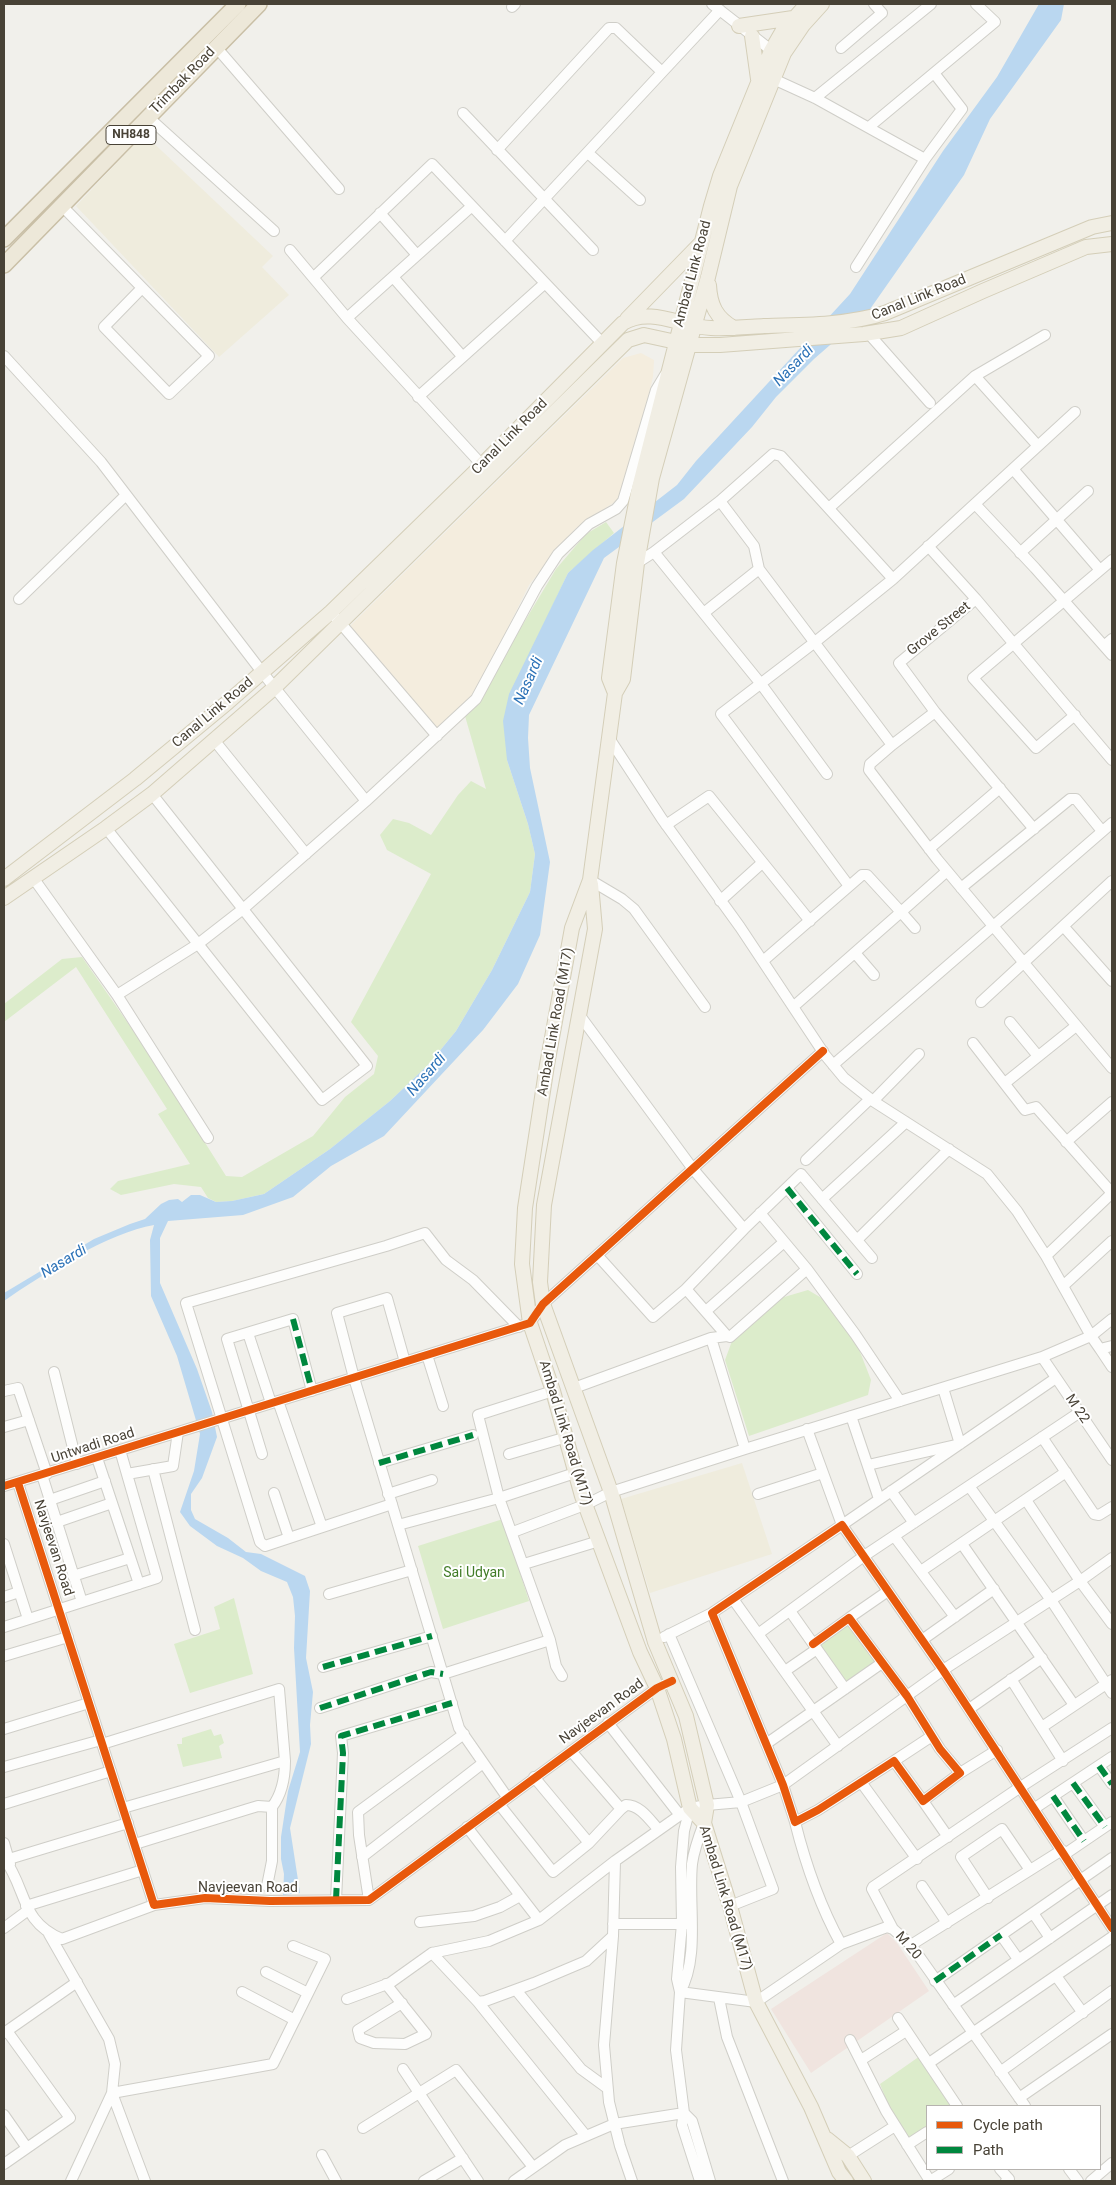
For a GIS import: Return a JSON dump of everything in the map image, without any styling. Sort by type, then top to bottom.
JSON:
[{"type":"highway","name":"Trimbak Road","points":[[4,239],[173,64],[238,4]]},
{"type":"highway","name":"Trimbak Road","points":[[4,265],[259,4]]},
{"type":"main road","name":"Ambad Link Road","points":[[630,563],[639,488],[656,403],[669,370],[720,176],[793,18],[807,4]]},
{"type":"main road","name":"Ambad Link Road","points":[[776,55],[822,4]]},
{"type":"main road","points":[[739,26],[793,18]]},
{"type":"main road","points":[[752,36],[764,78]]},
{"type":"main road","name":"Ambad Link Road","points":[[639,549],[652,478],[696,325],[730,186],[764,78]]},
{"type":"main road","name":"Canal Link Road","points":[[4,879],[135,779],[331,612],[482,465],[623,323],[637,316],[644,315],[710,328],[806,325],[862,320],[1092,227],[1112,223]]},
{"type":"main road","points":[[623,323],[702,241]]},
{"type":"main road","name":"Canal Link Road","points":[[4,898],[34,879],[152,794],[274,688],[623,344],[638,336],[690,345],[720,345],[869,334],[901,328],[1086,248],[1112,244]]},
{"type":"main road","points":[[708,277],[713,307],[719,318],[734,328]]},
{"type":"main road","name":"Ambad Link Road (M17)","points":[[639,549],[630,563],[609,678],[615,693],[590,880],[572,928],[547,1066],[526,1208],[522,1264],[524,1325],[553,1391],[567,1437],[575,1473],[640,1652],[657,1688],[674,1739],[684,1811],[704,1823],[730,1906],[756,2002],[825,2137],[839,2172],[846,2181]]},
{"type":"main road","points":[[590,880],[595,928],[544,1205],[540,1282],[543,1304],[611,1492],[655,1642],[686,1716],[707,1804],[704,1823]]},
{"type":"main road","name":"Ambad Link Road (M17)","points":[[825,2137],[848,2156],[864,2181]]},
{"type":"street","points":[[840,48],[882,14],[874,4]]},
{"type":"street","points":[[815,98],[931,4]]},
{"type":"street","points":[[869,127],[995,22],[976,4]]},
{"type":"street","points":[[505,241],[662,72],[716,7],[776,55]]},
{"type":"street","points":[[497,150],[609,28],[616,28],[662,72]]},
{"type":"street","points":[[216,47],[339,188]]},
{"type":"street","points":[[856,268],[925,159],[962,109],[934,73]]},
{"type":"street","points":[[764,78],[815,98],[925,159]]},
{"type":"street","points":[[463,113],[593,250]]},
{"type":"street","points":[[148,117],[274,231]]},
{"type":"street","points":[[588,153],[640,200]]},
{"type":"street","points":[[314,277],[432,164],[603,344]]},
{"type":"street","points":[[62,206],[209,356],[169,394],[104,328],[142,288]]},
{"type":"street","points":[[347,318],[472,206]]},
{"type":"street","points":[[380,213],[417,255]]},
{"type":"street","points":[[290,250],[347,318],[482,465]]},
{"type":"street","points":[[393,277],[462,356]]},
{"type":"street","points":[[418,397],[544,284]]},
{"type":"street","points":[[869,334],[930,403]]},
{"type":"street","points":[[829,508],[975,376],[1046,335]]},
{"type":"street","points":[[4,356],[101,462],[274,688],[366,800]]},
{"type":"street","points":[[975,376],[1038,446]]},
{"type":"street","points":[[117,995],[198,944],[243,909],[476,699],[537,586],[558,554],[590,524],[621,504],[656,403]]},
{"type":"street","points":[[849,886],[721,716],[722,712],[815,642],[892,579],[1075,412]]},
{"type":"street","points":[[630,563],[654,552],[720,501],[773,454],[777,454],[829,508],[892,579]]},
{"type":"street","points":[[1013,469],[1100,570]]},
{"type":"street","points":[[1020,553],[1088,491]]},
{"type":"street","points":[[19,598],[126,495]]},
{"type":"street","points":[[720,501],[754,546],[759,569],[892,745]]},
{"type":"street","points":[[974,504],[1112,655]]},
{"type":"street","points":[[928,546],[976,599]]},
{"type":"street","points":[[654,552],[705,612],[827,774]]},
{"type":"street","points":[[1075,715],[1036,748],[973,678],[1013,642],[1112,560]]},
{"type":"street","points":[[705,612],[759,569]]},
{"type":"street","name":"Grove Street","points":[[936,712],[899,663],[976,599],[1112,760]]},
{"type":"street","points":[[331,612],[436,736]]},
{"type":"street","points":[[1104,646],[1112,638]]},
{"type":"street","points":[[1034,829],[936,712],[892,745],[868,767],[929,849],[1112,1068]]},
{"type":"street","points":[[609,738],[666,825],[763,961],[833,1065],[844,1078],[872,1100],[987,1174],[1017,1211],[1046,1256],[1091,1336],[1112,1367]]},
{"type":"street","points":[[214,740],[306,854]]},
{"type":"street","points":[[929,849],[1000,788]]},
{"type":"street","points":[[106,828],[322,1100],[367,1066],[152,794]]},
{"type":"street","points":[[666,825],[709,796],[810,921]]},
{"type":"street","points":[[961,888],[1073,798],[1102,831]]},
{"type":"street","points":[[833,1065],[1112,823]]},
{"type":"street","points":[[720,901],[762,863]]},
{"type":"street","points":[[793,1007],[947,871]]},
{"type":"street","points":[[763,961],[862,875],[867,875],[915,928]]},
{"type":"street","points":[[34,879],[117,995],[208,1138]]},
{"type":"street","points":[[590,880],[622,899],[634,909],[705,1007]]},
{"type":"street","points":[[981,1002],[1112,881]]},
{"type":"street","points":[[1064,927],[1108,969],[1112,981]]},
{"type":"street","points":[[855,953],[874,975]]},
{"type":"street","points":[[578,1013],[693,1169],[744,1229]]},
{"type":"street","points":[[1010,1022],[1038,1056]]},
{"type":"street","points":[[1005,1083],[1076,1026]]},
{"type":"street","points":[[974,1043],[1025,1110],[1036,1107],[1112,1193],[1046,1256]]},
{"type":"street","points":[[432,1480],[322,1527],[265,1546],[260,1542],[186,1304],[425,1233],[446,1260],[473,1280],[524,1325],[543,1304],[823,1051]]},
{"type":"street","points":[[806,1160],[920,1054]]},
{"type":"street","points":[[1066,1142],[1112,1102]]},
{"type":"street","points":[[822,1199],[906,1122]]},
{"type":"street","points":[[857,1240],[949,1149]]},
{"type":"street","points":[[598,1256],[653,1317],[686,1289],[760,1213],[802,1174],[872,1258]]},
{"type":"street","points":[[787,1188],[857,1274]]},
{"type":"street","points":[[760,1213],[807,1269],[855,1334],[900,1401]]},
{"type":"street","points":[[706,1312],[784,1242]]},
{"type":"street","points":[[1063,1286],[1112,1242]]},
{"type":"street","points":[[574,1388],[712,1338],[730,1337],[807,1269]]},
{"type":"street","points":[[686,1289],[727,1336]]},
{"type":"street","points":[[406,1362],[387,1298],[337,1313],[354,1378],[459,1728],[483,1763],[503,1801],[553,1872],[589,1843],[626,1805],[639,1809],[658,1829]]},
{"type":"street","points":[[262,1454],[247,1410],[227,1339],[293,1319],[312,1391]]},
{"type":"street","points":[[512,1532],[587,1504],[611,1492],[1042,1357],[1091,1336],[1112,1319]]},
{"type":"street","name":"Untwadi Road","points":[[5,1483],[18,1483],[220,1418],[524,1325]]},
{"type":"street","points":[[248,1333],[322,1527]]},
{"type":"street","points":[[712,1338],[744,1449]]},
{"type":"street","points":[[1100,1349],[1112,1346]]},
{"type":"street","points":[[427,1355],[443,1406]]},
{"type":"street","name":"M 22","points":[[1042,1357],[1112,1460]]},
{"type":"street","points":[[54,1372],[77,1464]]},
{"type":"street","points":[[655,1642],[712,1613],[1056,1378]]},
{"type":"street","points":[[4,1391],[18,1388],[82,1602]]},
{"type":"street","points":[[943,1388],[960,1444]]},
{"type":"street","points":[[553,1391],[478,1415],[499,1498],[550,1640],[556,1666],[562,1676]]},
{"type":"street","points":[[758,1634],[864,1556],[1080,1412]]},
{"type":"street","points":[[851,1416],[879,1499]]},
{"type":"street","points":[[4,1427],[29,1420]]},
{"type":"street","points":[[807,1430],[842,1525],[997,1750],[1019,1788],[1035,1808],[1112,1928]]},
{"type":"street","points":[[127,1474],[174,1466],[178,1432]]},
{"type":"street","points":[[379,1463],[473,1435]]},
{"type":"street","points":[[508,1454],[567,1437]]},
{"type":"street","points":[[1042,1437],[1094,1514],[1099,1515],[1112,1507]]},
{"type":"street","points":[[868,1465],[960,1444]]},
{"type":"street","points":[[4,1627],[157,1578],[120,1450]]},
{"type":"street","points":[[97,1458],[139,1584]]},
{"type":"street","points":[[153,1469],[196,1630]]},
{"type":"street","points":[[921,1571],[1066,1472]]},
{"type":"street","points":[[398,1526],[499,1498],[575,1473]]},
{"type":"street","points":[[758,1494],[823,1473]]},
{"type":"street","points":[[50,1500],[105,1481]]},
{"type":"street","name":"Navjeevan Road","points":[[18,1483],[154,1905],[205,1898],[270,1901],[369,1900],[608,1723],[657,1688],[672,1681]]},
{"type":"street","points":[[969,1486],[1110,1685],[1042,1727]]},
{"type":"street","points":[[891,1491],[914,1523]]},
{"type":"street","points":[[274,1493],[289,1538]]},
{"type":"street","points":[[1026,1500],[1080,1581],[1110,1617]]},
{"type":"street","points":[[57,1522],[112,1503]]},
{"type":"street","points":[[894,1536],[955,1617]]},
{"type":"street","points":[[524,1564],[599,1540]]},
{"type":"street","points":[[4,1544],[28,1619]]},
{"type":"street","points":[[962,1544],[1018,1622],[1074,1706]]},
{"type":"street","points":[[73,1576],[130,1558]]},
{"type":"street","points":[[347,1999],[386,1984],[432,1953],[489,1941],[539,1920],[614,1861],[684,1811],[707,1804],[741,1802],[783,1785],[943,1670],[1112,1558]]},
{"type":"street","points":[[329,1594],[412,1570]]},
{"type":"street","points":[[922,1640],[994,1589]]},
{"type":"street","points":[[785,1671],[849,1618],[888,1591]]},
{"type":"street","points":[[4,1598],[19,1592]]},
{"type":"street","points":[[733,1599],[838,1746]]},
{"type":"street","points":[[790,1611],[845,1689]]},
{"type":"street","points":[[712,1613],[783,1785],[819,1903],[841,1944]]},
{"type":"street","points":[[849,1618],[907,1696],[932,1736],[960,1773]]},
{"type":"street","points":[[669,1634],[741,1802],[773,1889],[730,1906]]},
{"type":"street","points":[[323,1667],[432,1636]]},
{"type":"street","points":[[4,1656],[68,1637]]},
{"type":"street","points":[[320,1708],[431,1672],[443,1674],[550,1640]]},
{"type":"street","points":[[969,1709],[1042,1658]]},
{"type":"street","points":[[766,1744],[882,1663]]},
{"type":"street","points":[[1011,1679],[1063,1761]]},
{"type":"street","points":[[4,1768],[102,1742],[279,1689],[285,1772],[278,1800],[272,1808],[272,1861],[267,1886]]},
{"type":"street","points":[[4,1729],[89,1703]]},
{"type":"street","points":[[336,1900],[343,1753],[341,1736],[452,1703]]},
{"type":"street","points":[[608,1723],[684,1811],[685,1823],[681,1861],[686,1924],[687,1980],[680,1992],[676,2050],[684,2113],[682,2126],[700,2181]]},
{"type":"street","points":[[893,1929],[872,1890],[873,1886],[917,1859],[1019,1788],[1112,1728]]},
{"type":"street","points":[[369,1900],[362,1857],[358,1812],[464,1734]]},
{"type":"street","points":[[795,1822],[932,1736]]},
{"type":"street","points":[[923,1802],[960,1773],[997,1750]]},
{"type":"street","points":[[571,1751],[621,1809]]},
{"type":"street","points":[[1035,1808],[1112,1757]]},
{"type":"street","points":[[123,1808],[285,1761]]},
{"type":"street","points":[[894,1761],[948,1837]]},
{"type":"street","points":[[362,1857],[483,1763]]},
{"type":"street","points":[[1099,1766],[1112,1784]]},
{"type":"street","points":[[4,1804],[111,1771]]},
{"type":"street","points":[[534,1777],[589,1843]]},
{"type":"street","points":[[861,1782],[917,1859]]},
{"type":"street","points":[[911,1945],[1030,1870],[1084,1841],[1109,1825],[1073,1783]]},
{"type":"street","points":[[1053,1796],[1084,1841]]},
{"type":"street","points":[[135,1844],[258,1806],[272,1808]]},
{"type":"street","points":[[8,1862],[128,1823]]},
{"type":"street","points":[[686,1924],[692,1861],[704,1823]]},
{"type":"street","points":[[467,1827],[539,1920]]},
{"type":"street","points":[[988,1898],[961,1857],[1002,1829],[1030,1870]]},
{"type":"street","points":[[4,1843],[8,1862],[27,1909],[49,1934],[110,2038],[116,2064],[112,2094],[71,2181]]},
{"type":"street","points":[[935,1981],[1112,1858]]},
{"type":"street","points":[[614,1861],[613,1936],[604,2045],[608,2102],[632,2181]]},
{"type":"street","points":[[4,1928],[27,1909],[143,1870]]},
{"type":"street","points":[[922,1886],[947,1924]]},
{"type":"street","points":[[952,2006],[1112,1894]]},
{"type":"street","points":[[420,1922],[474,1916],[520,1896]]},
{"type":"street","points":[[49,1934],[62,1939],[154,1905]]},
{"type":"street","points":[[1033,1913],[1050,1938]]},
{"type":"street","points":[[613,1924],[686,1924]]},
{"type":"street","name":"M 20","points":[[756,2002],[841,1944],[883,1927],[893,1929],[911,1945],[952,2006],[1022,2102]]},
{"type":"street","points":[[1001,1935],[1018,1959]]},
{"type":"street","points":[[478,2002],[516,1990],[586,1961],[613,1936]]},
{"type":"street","points":[[929,2063],[1112,1937]]},
{"type":"street","points":[[112,2094],[273,2064],[325,1959],[292,1946]]},
{"type":"street","points":[[432,1953],[478,2002],[586,2136]]},
{"type":"street","points":[[266,1972],[308,1993]]},
{"type":"street","points":[[1056,1976],[1083,2013]]},
{"type":"street","points":[[4,2164],[70,2118],[5,2032],[77,1982]]},
{"type":"street","points":[[386,1984],[402,2003],[426,2034],[406,2044],[374,2043],[360,2038],[358,2030],[402,2003]]},
{"type":"street","points":[[516,1990],[581,2069],[608,2088]]},
{"type":"street","points":[[1000,2072],[1112,1991]]},
{"type":"street","points":[[242,1992],[295,2020]]},
{"type":"street","points":[[680,1992],[756,2002]]},
{"type":"street","points":[[719,1998],[727,2037],[783,2181]]},
{"type":"street","points":[[898,2018],[955,2105]]},
{"type":"street","points":[[861,2060],[906,2031]]},
{"type":"street","points":[[1022,2102],[1112,2034]]},
{"type":"street","points":[[850,2040],[896,2126],[930,2181],[946,2170]]},
{"type":"street","points":[[403,2069],[478,2181]]},
{"type":"street","points":[[363,2128],[456,2070],[533,2167]]},
{"type":"street","points":[[112,2094],[144,2181]]},
{"type":"street","points":[[515,2181],[565,2145],[614,2124],[684,2113]]},
{"type":"street","points":[[684,2113],[692,2121],[710,2181]]},
{"type":"street","points":[[4,2116],[27,2148]]},
{"type":"street","points":[[848,2156],[896,2126]]},
{"type":"street","points":[[907,2145],[926,2133]]},
{"type":"street","points":[[322,2154],[336,2181]]},
{"type":"street","points":[[424,2181],[463,2158]]},
{"type":"street","points":[[1091,2181],[1112,2162]]},
{"type":"street","points":[[1001,2170],[1008,2179],[1006,2181]]},
{"type":"street","points":[[1070,2170],[1078,2181]]},
{"type":"shaded area","points":[[144,134],[273,256],[262,267],[289,295],[219,357],[76,206]]},
{"type":"shaded area","points":[[641,353],[654,360],[653,377],[625,495],[576,528],[529,585],[475,695],[437,732],[350,626],[623,358]]},
{"type":"shaded area","points":[[742,1463],[772,1554],[650,1593],[621,1499]]},
{"type":"shaded area","points":[[887,1933],[897,1943],[929,1991],[811,2073],[771,2009]]},
{"type":"green space","points":[[606,522],[614,533],[568,573],[538,637],[507,760],[528,824],[535,854],[530,892],[492,970],[456,1031],[429,1064],[390,1101],[330,1149],[264,1194],[232,1201],[216,1202],[208,1198],[201,1187],[174,1184],[121,1195],[110,1189],[118,1181],[190,1164],[158,1114],[167,1109],[76,967],[4,1022],[4,1004],[62,959],[82,957],[148,1052],[226,1176],[242,1177],[313,1136],[345,1097],[374,1074],[378,1056],[351,1022],[431,874],[387,850],[380,835],[393,819],[409,823],[431,835],[458,795],[471,781],[486,789],[465,716],[483,691],[556,569],[586,534]]},
{"type":"green space","points":[[808,1290],[837,1307],[855,1339],[871,1380],[868,1395],[749,1436],[725,1360],[732,1341],[774,1300]]},
{"type":"green space","name":"Sai Udyan","points":[[503,1519],[529,1601],[443,1629],[418,1546]]},
{"type":"green space","points":[[234,1598],[253,1674],[190,1693],[174,1644],[220,1629],[214,1607]]},
{"type":"green space","points":[[849,1622],[878,1663],[847,1685],[818,1645]]},
{"type":"green space","points":[[211,1729],[214,1736],[221,1734],[224,1743],[219,1746],[222,1758],[183,1767],[177,1744],[182,1744],[182,1738]]},
{"type":"green space","points":[[920,2056],[954,2105],[926,2105],[926,2129],[909,2141],[893,2117],[880,2084]]},
{"type":"water","name":"Nasardi","points":[[1039,4],[1064,4],[1061,20],[990,119],[964,175],[868,312],[814,359],[776,397],[752,427],[684,499],[604,558],[529,715],[530,768],[550,862],[540,935],[518,984],[483,1030],[384,1136],[331,1166],[293,1197],[243,1215],[168,1221],[160,1238],[160,1283],[197,1369],[212,1412],[217,1437],[202,1478],[191,1494],[191,1510],[195,1519],[228,1538],[246,1552],[261,1554],[305,1576],[310,1591],[306,1658],[313,1692],[310,1725],[311,1744],[290,1828],[300,1893],[283,1895],[284,1874],[281,1859],[281,1837],[288,1791],[300,1752],[293,1597],[287,1582],[261,1571],[243,1558],[217,1546],[190,1526],[180,1512],[194,1471],[200,1434],[177,1356],[151,1296],[150,1240],[154,1225],[136,1229],[97,1245],[56,1267],[4,1301],[4,1293],[94,1239],[145,1219],[161,1204],[169,1200],[178,1199],[182,1202],[191,1195],[200,1195],[216,1202],[232,1201],[264,1194],[330,1149],[390,1101],[429,1064],[456,1031],[492,970],[530,892],[535,854],[528,824],[507,760],[503,721],[509,694],[568,573],[593,550],[677,485],[696,461],[850,294],[943,151],[997,77]]},
{"type":"marked path","points":[[787,1188],[857,1274]]},
{"type":"marked path","points":[[293,1319],[312,1391]]},
{"type":"marked path","points":[[379,1463],[473,1435]]},
{"type":"marked path","points":[[323,1667],[432,1636]]},
{"type":"marked path","points":[[320,1708],[431,1672],[443,1674]]},
{"type":"marked path","points":[[336,1900],[343,1753],[341,1736],[452,1703]]},
{"type":"marked path","points":[[1099,1766],[1112,1784]]},
{"type":"marked path","points":[[1073,1783],[1105,1827]]},
{"type":"marked path","points":[[1053,1796],[1084,1841]]},
{"type":"marked path","points":[[935,1981],[1001,1935]]},
{"type":"cycle path","points":[[4,1486],[530,1323],[543,1304],[823,1051]]},
{"type":"cycle path","points":[[18,1483],[154,1905],[205,1898],[270,1901],[369,1900],[657,1688],[672,1681]]},
{"type":"cycle path","points":[[813,1644],[849,1618],[907,1696],[940,1749],[960,1773],[923,1801],[894,1761],[818,1810],[795,1822],[783,1785],[712,1613],[842,1525],[943,1670],[1112,1928]]}]
